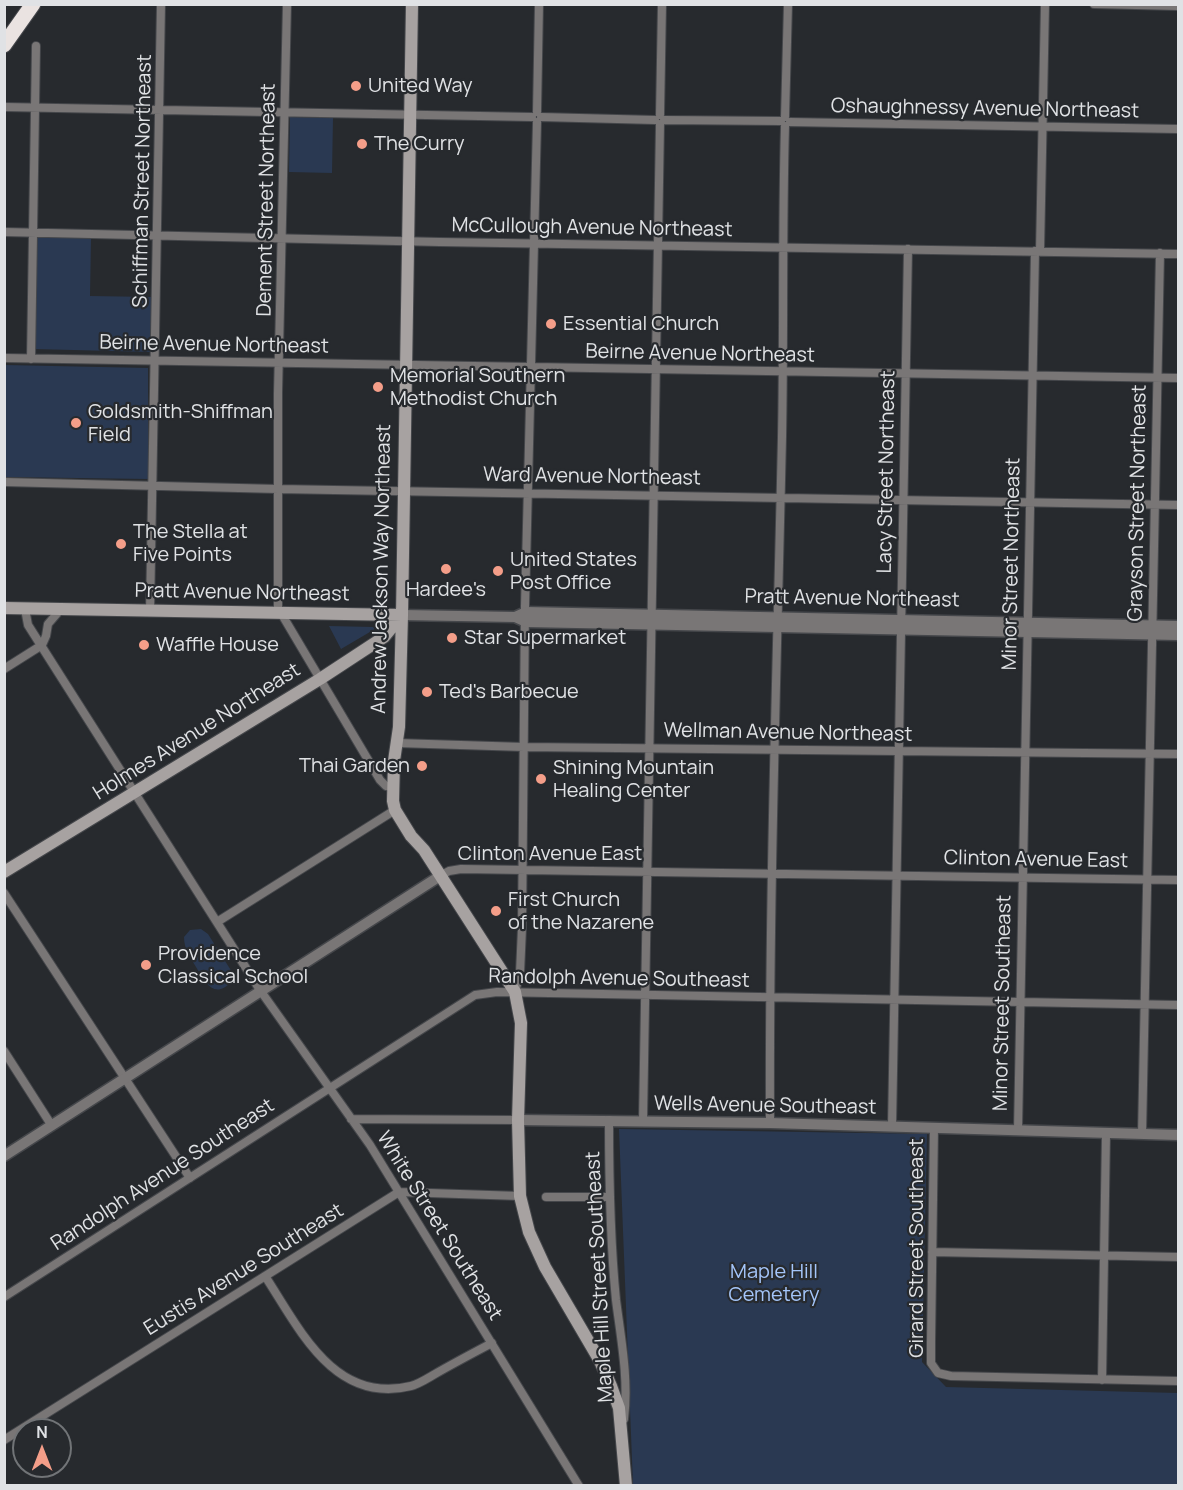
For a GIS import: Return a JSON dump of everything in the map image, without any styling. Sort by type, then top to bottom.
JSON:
[{"type":"highway","points":[[4,45],[33,4]]},
{"type":"main road","name":"Andrew Jackson Way Northeast","points":[[395,810],[393,786],[394,761],[398,743],[402,615],[412,4]]},
{"type":"main road","name":"Pratt Avenue Northeast","points":[[4,608],[402,615]]},
{"type":"main road","name":"Holmes Avenue Northeast","points":[[4,872],[320,679],[384,637],[402,615]]},
{"type":"main road","points":[[398,743],[401,760],[402,804],[424,850],[515,992],[521,1023],[518,1120],[520,1196],[529,1232],[545,1267],[600,1361],[619,1408],[626,1485]]},
{"type":"main road","points":[[395,810],[411,836],[424,850]]},
{"type":"street","name":"Schiffman Street Northeast","points":[[150,611],[161,4]]},
{"type":"street","name":"Dement Street Northeast","points":[[280,613],[279,363],[287,4]]},
{"type":"street","points":[[515,992],[520,973],[522,928],[524,747],[522,617],[529,492],[539,4]]},
{"type":"street","points":[[643,1121],[662,4]]},
{"type":"street","points":[[770,1123],[769,997],[778,622],[788,4]]},
{"type":"street","name":"Minor Street Northeast","points":[[1022,878],[1032,376],[1043,126],[1045,4]]},
{"type":"street","points":[[1094,4],[1179,6]]},
{"type":"street","points":[[31,358],[36,46]]},
{"type":"street","name":"Oshaughnessy Avenue Northeast","points":[[4,107],[1179,129]]},
{"type":"street","name":"McCullough Avenue Northeast","points":[[4,232],[1179,254]]},
{"type":"street","name":"Lacy Street Northeast","points":[[892,1126],[908,249]]},
{"type":"street","name":"Grayson Street Northeast","points":[[1142,1134],[1153,504],[1160,254]]},
{"type":"street","name":"Beirne Avenue Northeast","points":[[4,358],[1179,378]]},
{"type":"street","name":"Ward Avenue Northeast","points":[[4,482],[1179,505]]},
{"type":"street","name":"White Street Southeast","points":[[25,609],[28,625],[260,990],[351,1119],[399,1192],[579,1485]]},
{"type":"street","points":[[4,669],[42,645],[48,624],[61,609]]},
{"type":"street","points":[[280,613],[380,780],[386,786],[393,786]]},
{"type":"street","name":"Pratt Avenue Northeast","points":[[402,615],[1151,630],[1179,635]]},
{"type":"street","name":"Pratt Avenue Northeast","points":[[1151,630],[1179,626]]},
{"type":"street","name":"Wellman Avenue Northeast","points":[[398,743],[524,747],[1179,754]]},
{"type":"street","points":[[217,922],[395,810]]},
{"type":"street","name":"Clinton Avenue East","points":[[4,1156],[449,871],[461,869],[1179,880]]},
{"type":"street","name":"Minor Street Southeast","points":[[1018,1129],[1022,878]]},
{"type":"street","points":[[4,893],[190,1178]]},
{"type":"street","name":"Randolph Avenue Southeast","points":[[4,1297],[475,995],[515,992],[1179,1005]]},
{"type":"street","points":[[4,1052],[52,1126]]},
{"type":"street","name":"Wells Avenue Southeast","points":[[351,1119],[770,1123],[1179,1135]]},
{"type":"street","name":"Maple Hill Street Southeast","points":[[609,1120],[609,1197],[626,1405],[622,1432]]},
{"type":"street","name":"Girard Street Southeast","points":[[934,1127],[931,1353],[931,1363],[934,1368],[938,1373],[951,1376],[1102,1380]]},
{"type":"street","points":[[1106,1134],[1102,1380],[1179,1381]]},
{"type":"street","points":[[399,1192],[520,1196]]},
{"type":"street","name":"Eustis Avenue Southeast","points":[[4,1440],[399,1192]]},
{"type":"street","points":[[546,1197],[609,1197]]},
{"type":"street","points":[[932,1252],[1179,1257]]},
{"type":"street","points":[[265,1276],[302,1336],[327,1365],[366,1387],[389,1389],[412,1386],[492,1343]]},
{"type":"green space","points":[[290,117],[333,118],[332,173],[289,172]]},
{"type":"green space","points":[[35,237],[91,238],[90,296],[152,297],[151,352],[34,349]]},
{"type":"green space","name":"Goldsmith-Shiffman Field","points":[[5,365],[148,368],[148,479],[5,477]]},
{"type":"green space","points":[[329,626],[373,627],[375,629],[341,649]]},
{"type":"green space","points":[[201,929],[208,934],[232,972],[231,982],[220,989],[210,987],[185,945],[184,937],[190,930]]},
{"type":"green space","name":"Maple Hill Cemetery","points":[[619,1129],[927,1134],[922,1362],[946,1387],[1178,1393],[1178,1485],[633,1485]]},
{"type":"place","name":"United Way","points":[[356,86]]},
{"type":"place","name":"The Curry","points":[[362,144]]},
{"type":"place","name":"Essential Church","points":[[551,324]]},
{"type":"place","name":"Memorial Southern Methodist Church","points":[[378,387]]},
{"type":"place","name":"Goldsmith-Shiffman Field","points":[[76,423]]},
{"type":"place","name":"The Stella at Five Points","points":[[121,544]]},
{"type":"place","name":"Hardee's","points":[[446,569]]},
{"type":"place","name":"United States Post Office","points":[[498,571]]},
{"type":"place","name":"Star Supermarket","points":[[452,638]]},
{"type":"place","name":"Waffle House","points":[[144,645]]},
{"type":"place","name":"Ted's Barbecue","points":[[427,692]]},
{"type":"place","name":"Thai Garden","points":[[422,766]]},
{"type":"place","name":"Shining Mountain Healing Center","points":[[541,779]]},
{"type":"place","name":"First Church of the Nazarene","points":[[496,911]]},
{"type":"place","name":"Providence Classical School","points":[[146,965]]}]
